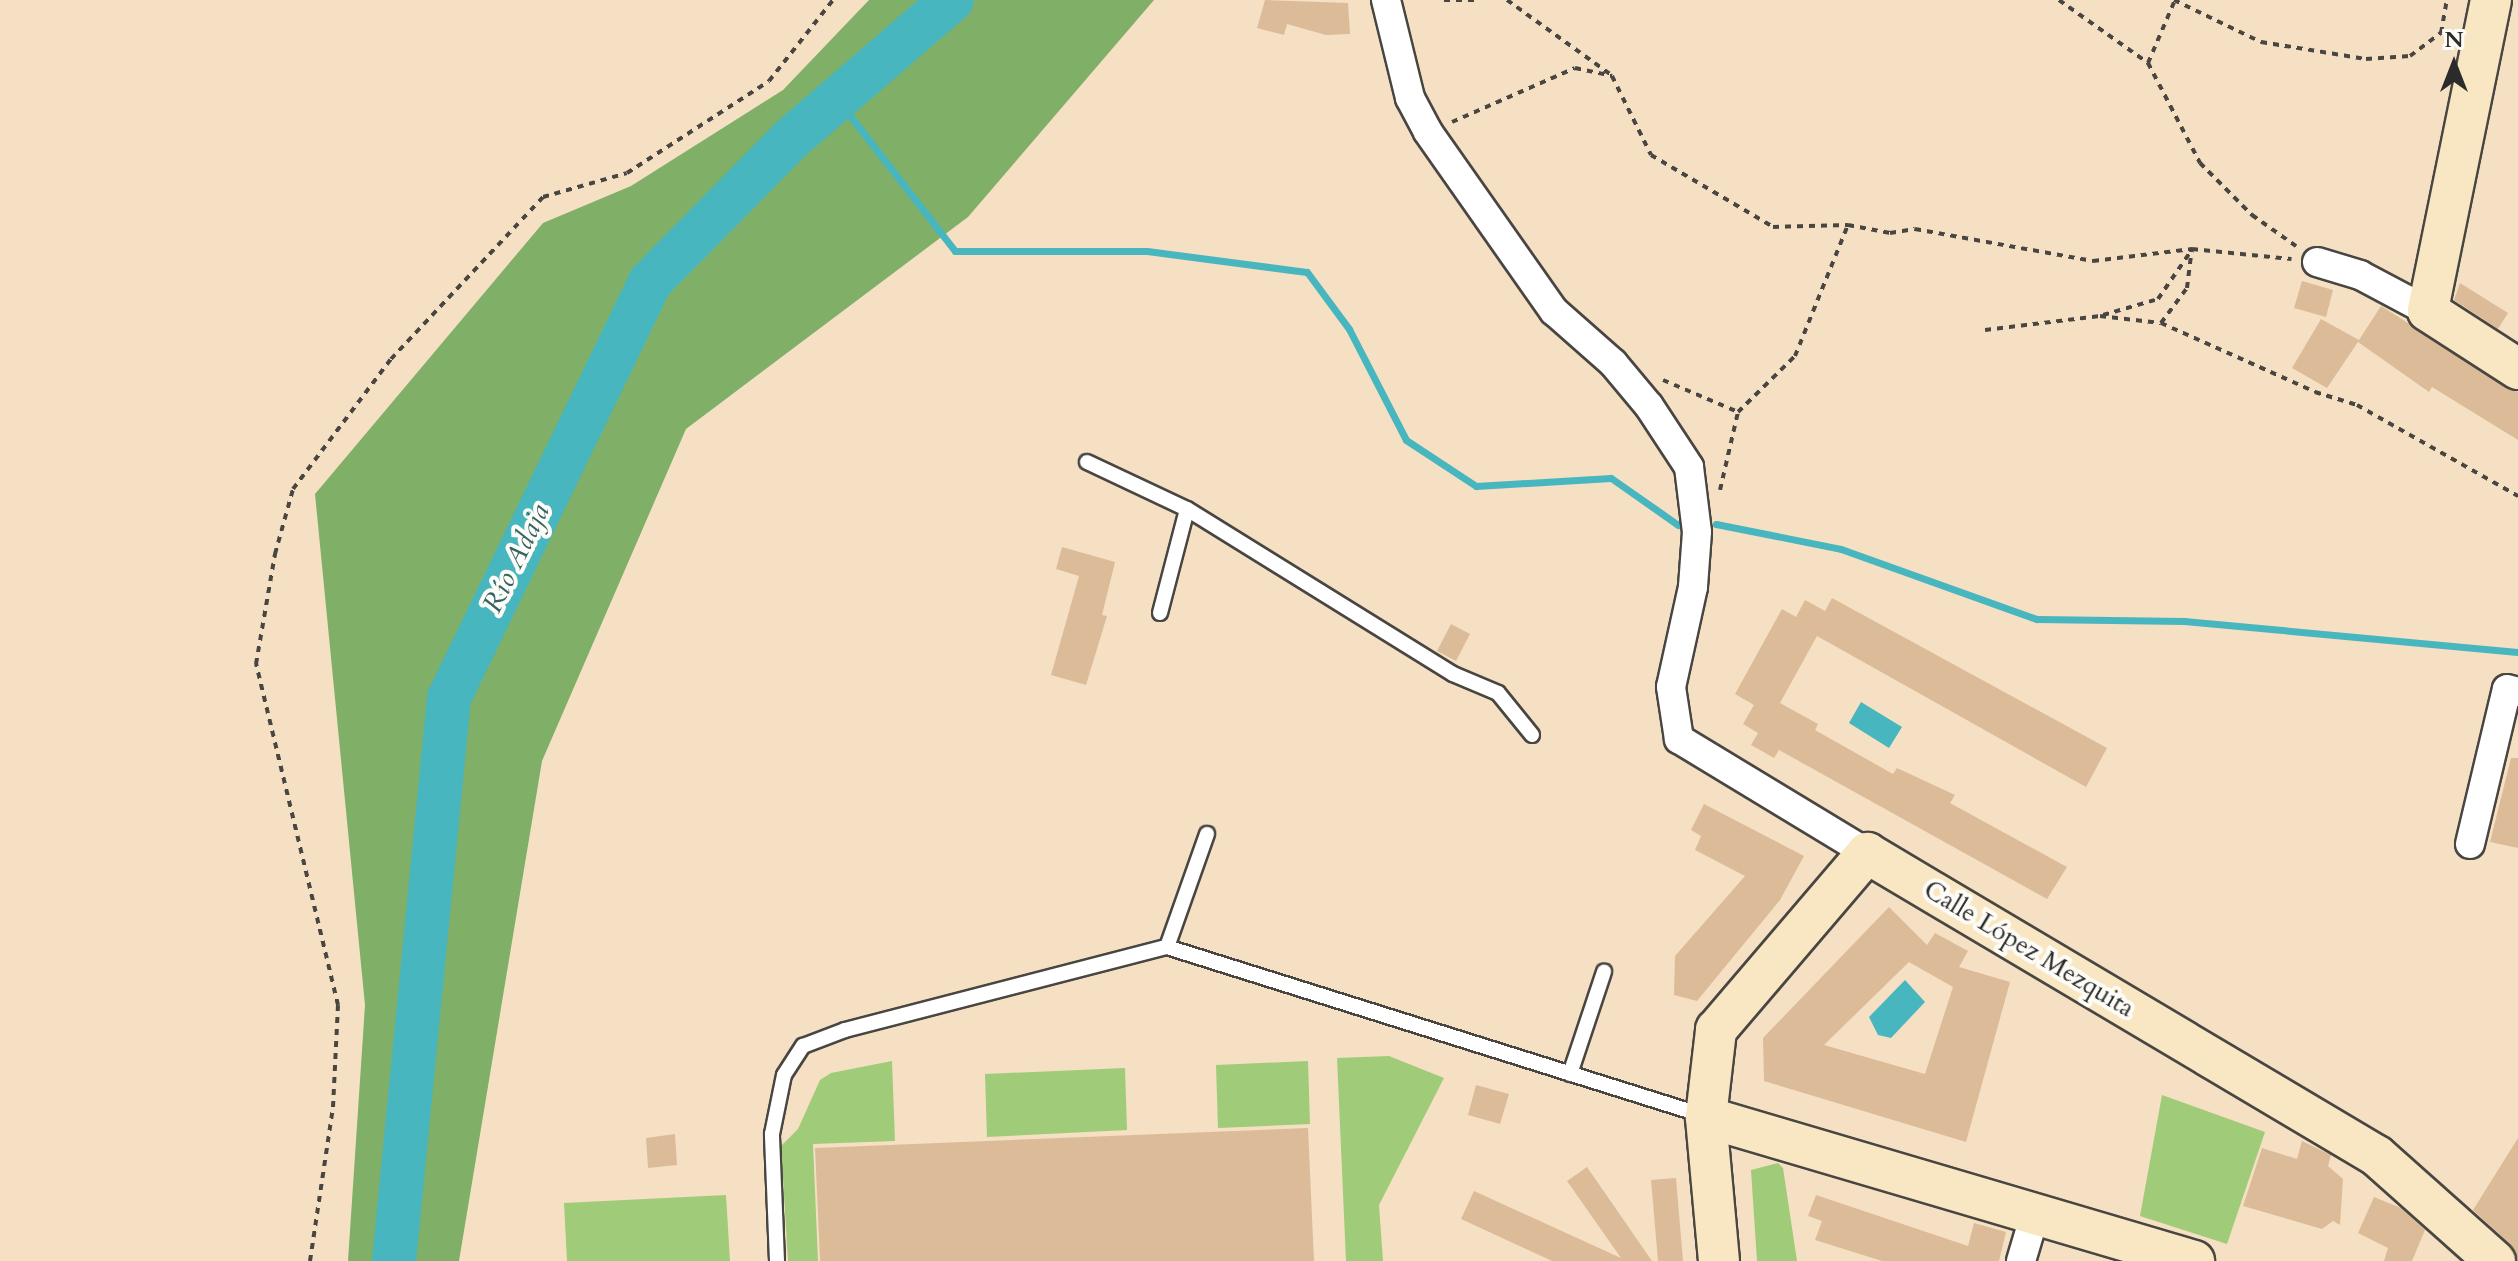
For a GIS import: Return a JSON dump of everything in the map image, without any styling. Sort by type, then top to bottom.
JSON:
[{"type":"street","points":[[1386,0],[1410,98],[1428,132],[1554,311],[1613,363],[1649,406],[1689,467],[1697,532]]},
{"type":"street","points":[[2428,311],[2491,0]]},
{"type":"street","points":[[2317,262],[2360,275],[2428,311],[2518,369]]},
{"type":"street","name":"Calle López Mezquita","points":[[1697,532],[1693,587],[1671,687],[1679,739],[2377,1156],[2495,1261]]},
{"type":"street","points":[[2470,844],[2507,689],[2518,692]]},
{"type":"street","points":[[1719,1261],[1706,1117],[1716,1030],[1867,853]]},
{"type":"street","points":[[1706,1117],[2035,1214],[2170,1258]]},
{"type":"street","points":[[2021,1261],[2035,1214]]},
{"type":"lane","points":[[1087,462],[1187,509],[1453,674],[1498,693],[1532,735]]},
{"type":"lane","points":[[1160,613],[1187,509]]},
{"type":"lane","points":[[1167,947],[1207,834]]},
{"type":"lane","points":[[777,1261],[772,1134],[784,1075],[803,1046],[845,1030],[1167,947],[1706,1117]]},
{"type":"lane","points":[[1570,1074],[1604,972]]},
{"type":"path","points":[[310,1261],[333,1107],[338,1005],[256,664],[275,554],[293,489],[391,359],[543,197],[627,173],[769,81],[833,0]]},
{"type":"path","points":[[1444,0],[1478,0]]},
{"type":"path","points":[[1507,0],[1612,76],[1651,155],[1773,227],[1848,225],[1890,233],[1915,229],[2093,261],[2192,249],[2317,262]]},
{"type":"path","points":[[2059,0],[2148,63],[2200,163],[2252,215],[2317,262]]},
{"type":"path","points":[[2148,63],[2175,0],[2261,42],[2366,59],[2410,56],[2441,33],[2447,0]]},
{"type":"path","points":[[1428,132],[1575,68],[1612,76]]},
{"type":"path","points":[[1697,532],[1717,502],[1738,412],[1795,356],[1848,225]]},
{"type":"path","points":[[1985,330],[2100,316],[2158,299],[2192,249]]},
{"type":"path","points":[[2161,323],[2187,288],[2192,249]]},
{"type":"path","points":[[2100,316],[2161,323],[2315,392],[2357,405],[2518,496]]},
{"type":"path","points":[[1613,363],[1738,412]]},
{"type":"green space","points":[[869,0],[1154,0],[968,217],[686,429],[542,761],[459,1261],[348,1261],[365,1005],[315,494],[543,223],[631,186],[783,90]]},
{"type":"green space","points":[[1389,1056],[1444,1078],[1379,1205],[1383,1261],[1346,1261],[1337,1058]]},
{"type":"green space","points":[[892,1061],[895,1141],[813,1144],[818,1261],[788,1261],[781,1146],[798,1129],[820,1080],[831,1073]]},
{"type":"green space","points":[[1308,1061],[1310,1124],[1218,1128],[1216,1065]]},
{"type":"green space","points":[[1125,1068],[1127,1130],[987,1137],[985,1074]]},
{"type":"green space","points":[[2162,1095],[2265,1132],[2227,1244],[2140,1216]]},
{"type":"green space","points":[[1778,1163],[1783,1168],[1797,1261],[1757,1261],[1751,1170]]},
{"type":"green space","points":[[726,1195],[730,1261],[567,1261],[564,1203]]},
{"type":"water","points":[[1861,702],[1902,727],[1889,748],[1849,723]]},
{"type":"water","points":[[1905,980],[1925,1002],[1891,1038],[1878,1035],[1869,1017]]},
{"type":"building","points":[[1265,0],[1348,3],[1350,34],[1326,35],[1287,24],[1284,35],[1257,28]]},
{"type":"building","points":[[2302,281],[2333,290],[2326,317],[2294,308]]},
{"type":"building","points":[[2460,283],[2508,313],[2498,329],[2454,300]]},
{"type":"building","points":[[2381,306],[2518,392],[2518,440],[2432,387],[2429,392],[2358,342],[2327,388],[2292,368],[2321,319],[2359,340]]},
{"type":"building","points":[[1062,547],[1115,562],[1102,615],[1107,616],[1086,685],[1051,675],[1079,576],[1056,569]]},
{"type":"building","points":[[1832,598],[2107,748],[2086,787],[1817,636],[1780,703],[1818,724],[1815,730],[1893,774],[1897,768],[1955,795],[1950,803],[2067,867],[2047,899],[1779,750],[1774,758],[1751,745],[1758,733],[1743,724],[1754,705],[1735,694],[1782,609],[1796,617],[1805,600],[1825,611]]},
{"type":"building","points":[[1451,624],[1470,634],[1456,661],[1437,651]]},
{"type":"building","points":[[2511,758],[2518,758],[2518,848],[2490,842]]},
{"type":"building","points":[[1704,804],[1804,856],[1780,900],[1697,1001],[1674,995],[1675,956],[1745,876],[1695,850],[1701,836],[1691,830]]},
{"type":"building","points":[[1889,907],[1927,945],[1935,933],[1968,951],[1959,967],[2010,982],[1966,1142],[1764,1081],[1763,1038]],"holes":[[[1909,962],[1953,987],[1925,1074],[1824,1045]]]},
{"type":"building","points":[[1476,1085],[1509,1094],[1500,1124],[1468,1115]]},
{"type":"building","points":[[1308,1128],[1314,1261],[820,1261],[815,1148]]},
{"type":"building","points":[[675,1134],[677,1165],[648,1168],[646,1138]]},
{"type":"building","points":[[2518,1138],[2518,1258],[2510,1244],[2473,1210]]},
{"type":"building","points":[[2302,1141],[2331,1155],[2328,1166],[2343,1179],[2340,1225],[2333,1221],[2322,1229],[2243,1206],[2262,1148],[2297,1159]]},
{"type":"building","points":[[1587,1167],[1652,1261],[1552,1261],[1461,1219],[1474,1191],[1621,1258],[1567,1181]]},
{"type":"building","points":[[1676,1178],[1683,1261],[1658,1261],[1651,1180]]},
{"type":"building","points":[[1816,1195],[1968,1246],[1974,1223],[2006,1232],[1999,1261],[1882,1261],[1815,1240],[1822,1221],[1808,1216]]},
{"type":"building","points":[[2374,1197],[2401,1208],[2425,1230],[2412,1261],[2384,1261],[2388,1248],[2358,1233]]},
{"type":"waterway","name":"Río Adaja","points":[[394,1261],[449,698],[650,282],[792,138],[952,0]]},
{"type":"waterway","points":[[837,99],[955,251],[1147,251],[1307,272],[1349,329],[1406,440],[1476,486],[1611,478],[1678,525]]},
{"type":"waterway","points":[[1716,524],[1841,549],[2037,619],[2184,621],[2518,652]]}]
